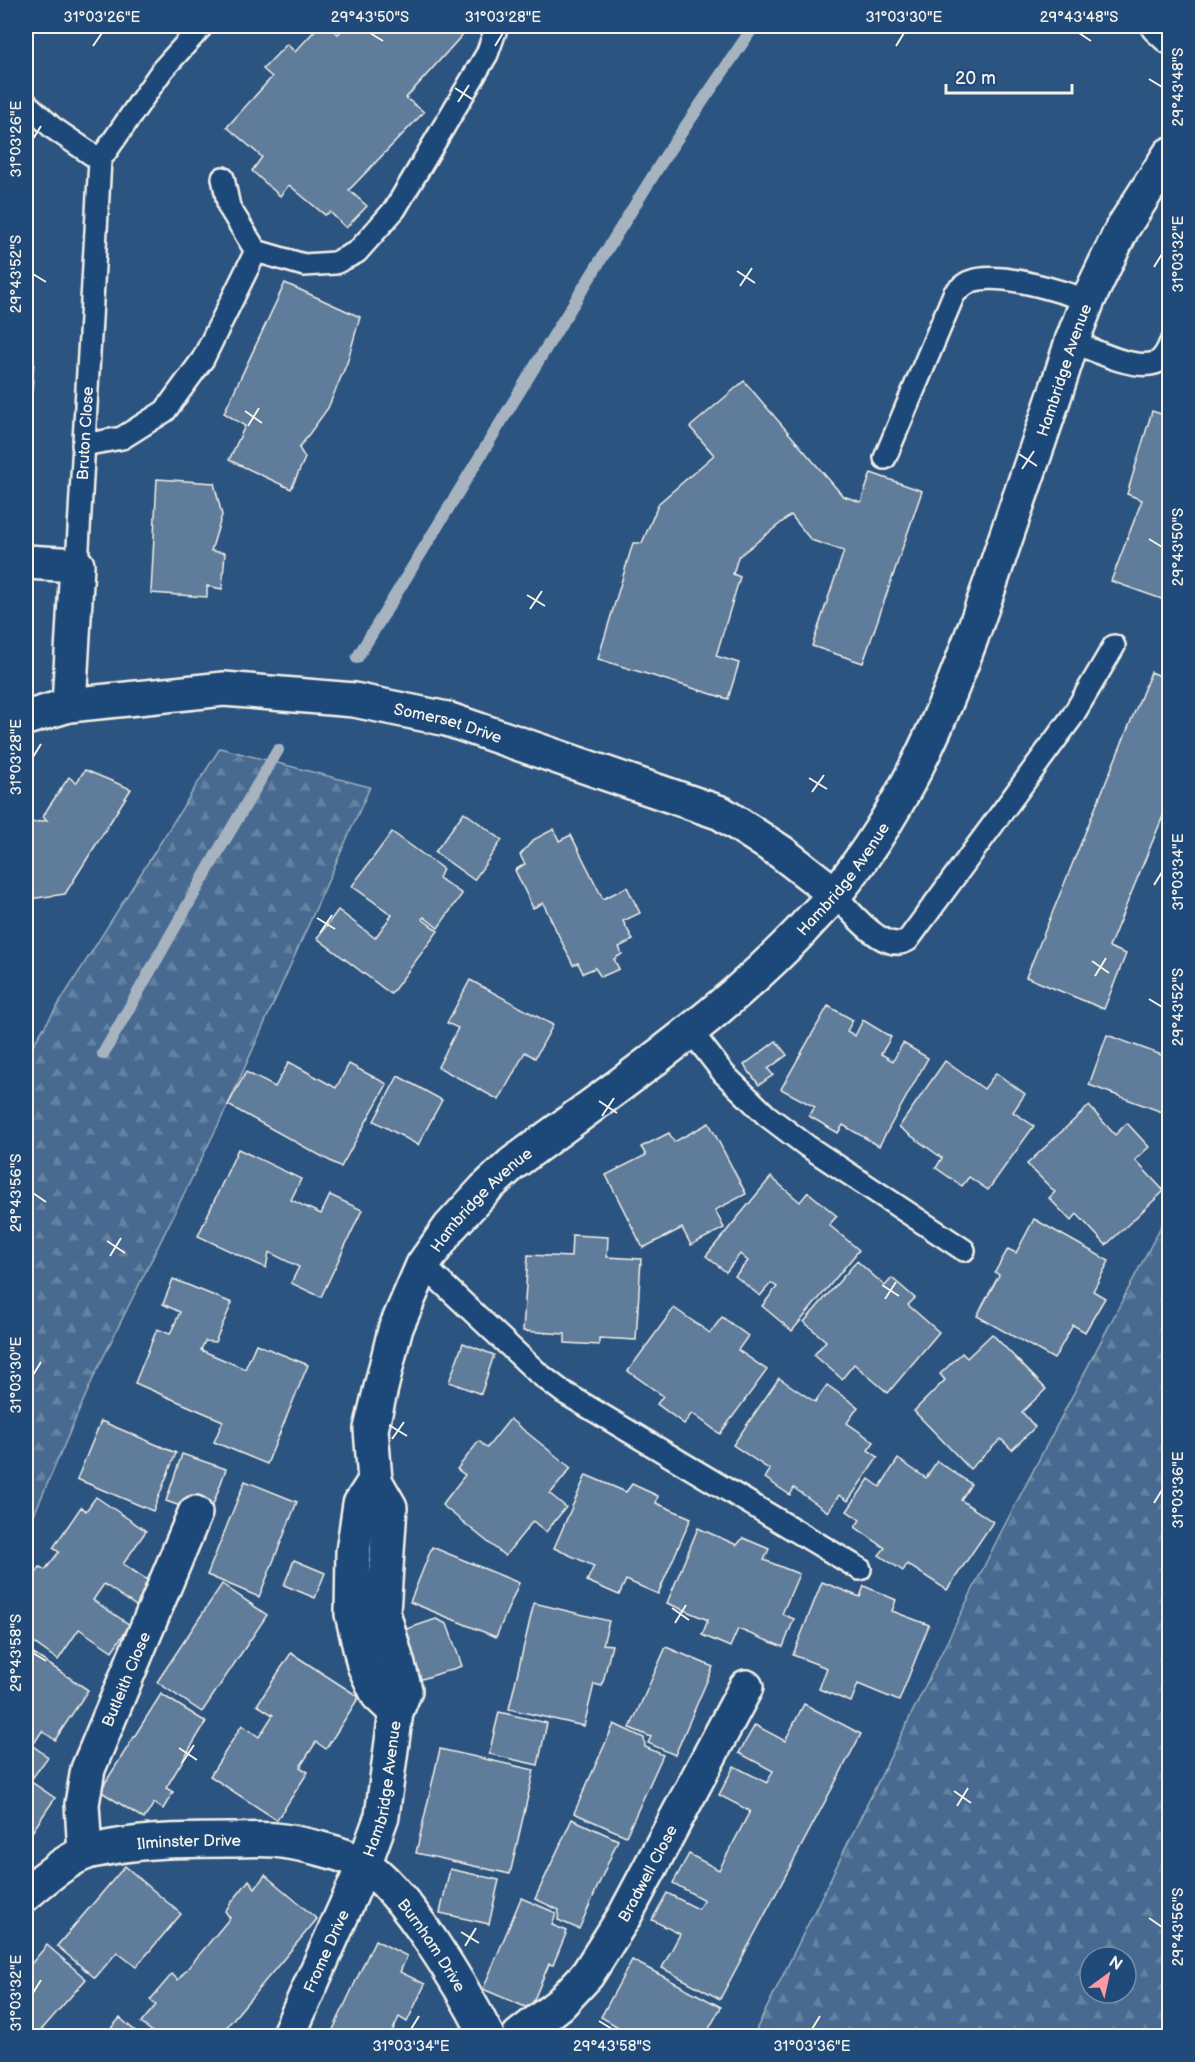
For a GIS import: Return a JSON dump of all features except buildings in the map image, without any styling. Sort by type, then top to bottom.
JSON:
[{"type":"street","points":[[1158,26],[1170,37]]},
{"type":"street","name":"Hambridge Avenue","points":[[364,1865],[382,1816],[396,1712],[378,1695],[364,1665],[352,1614],[353,1552],[360,1504],[375,1481],[371,1429],[394,1330],[423,1265],[450,1227],[512,1164],[691,1031],[775,958],[835,894],[902,797],[948,702],[1088,300],[1122,229],[1170,154]]},
{"type":"street","points":[[26,562],[77,565]]},
{"type":"street","name":"Bruton Close","points":[[69,705],[77,565]]},
{"type":"street","name":"Somerset Drive","points":[[26,718],[69,705],[224,689],[354,700],[447,718],[720,813],[782,852],[835,894]]},
{"type":"street","name":"Butleith Close","points":[[85,1853],[82,1804],[88,1769],[195,1513]]},
{"type":"street","name":"Bradwell Close","points":[[519,2037],[560,2004],[587,1975],[625,1915],[746,1688]]},
{"type":"street","name":"Ilminster Drive","points":[[26,1894],[45,1877],[85,1853],[132,1843],[276,1840],[339,1854],[364,1865]]},
{"type":"street","name":"Frome Drive","points":[[288,2037],[364,1865]]},
{"type":"street","name":"Burnham Drive","points":[[364,1865],[399,1899],[431,1942],[477,2016],[487,2037]]},
{"type":"lane","points":[[223,178],[229,207],[256,251],[304,265],[335,263],[357,252],[395,209],[487,54],[497,26]]},
{"type":"lane","points":[[26,103],[53,128],[100,160],[164,69],[196,29]]},
{"type":"lane","name":"Bruton Close","points":[[77,565],[100,160]]},
{"type":"lane","points":[[83,445],[122,438],[165,411],[203,359],[256,251]]},
{"type":"lane","points":[[885,458],[954,294],[963,285],[987,278],[1030,283],[1088,300]]},
{"type":"lane","points":[[1072,341],[1130,363],[1154,363],[1164,356],[1170,344]]},
{"type":"lane","points":[[835,894],[853,916],[871,932],[894,943],[903,943],[908,940],[1072,717],[1114,646]]},
{"type":"lane","points":[[691,1031],[724,1074],[766,1116],[807,1146],[964,1250]]},
{"type":"lane","points":[[423,1265],[537,1373],[563,1392],[860,1569]]},
{"type":"green space","points":[[220,748],[370,787],[228,1105],[95,1374],[26,1533],[26,1056]]},
{"type":"green space","points":[[1169,1211],[1169,2036],[753,2036],[999,1536]]},
{"type":"waterway","points":[[357,658],[666,155],[754,26]]},
{"type":"waterway","points":[[103,1054],[278,750]]}]
